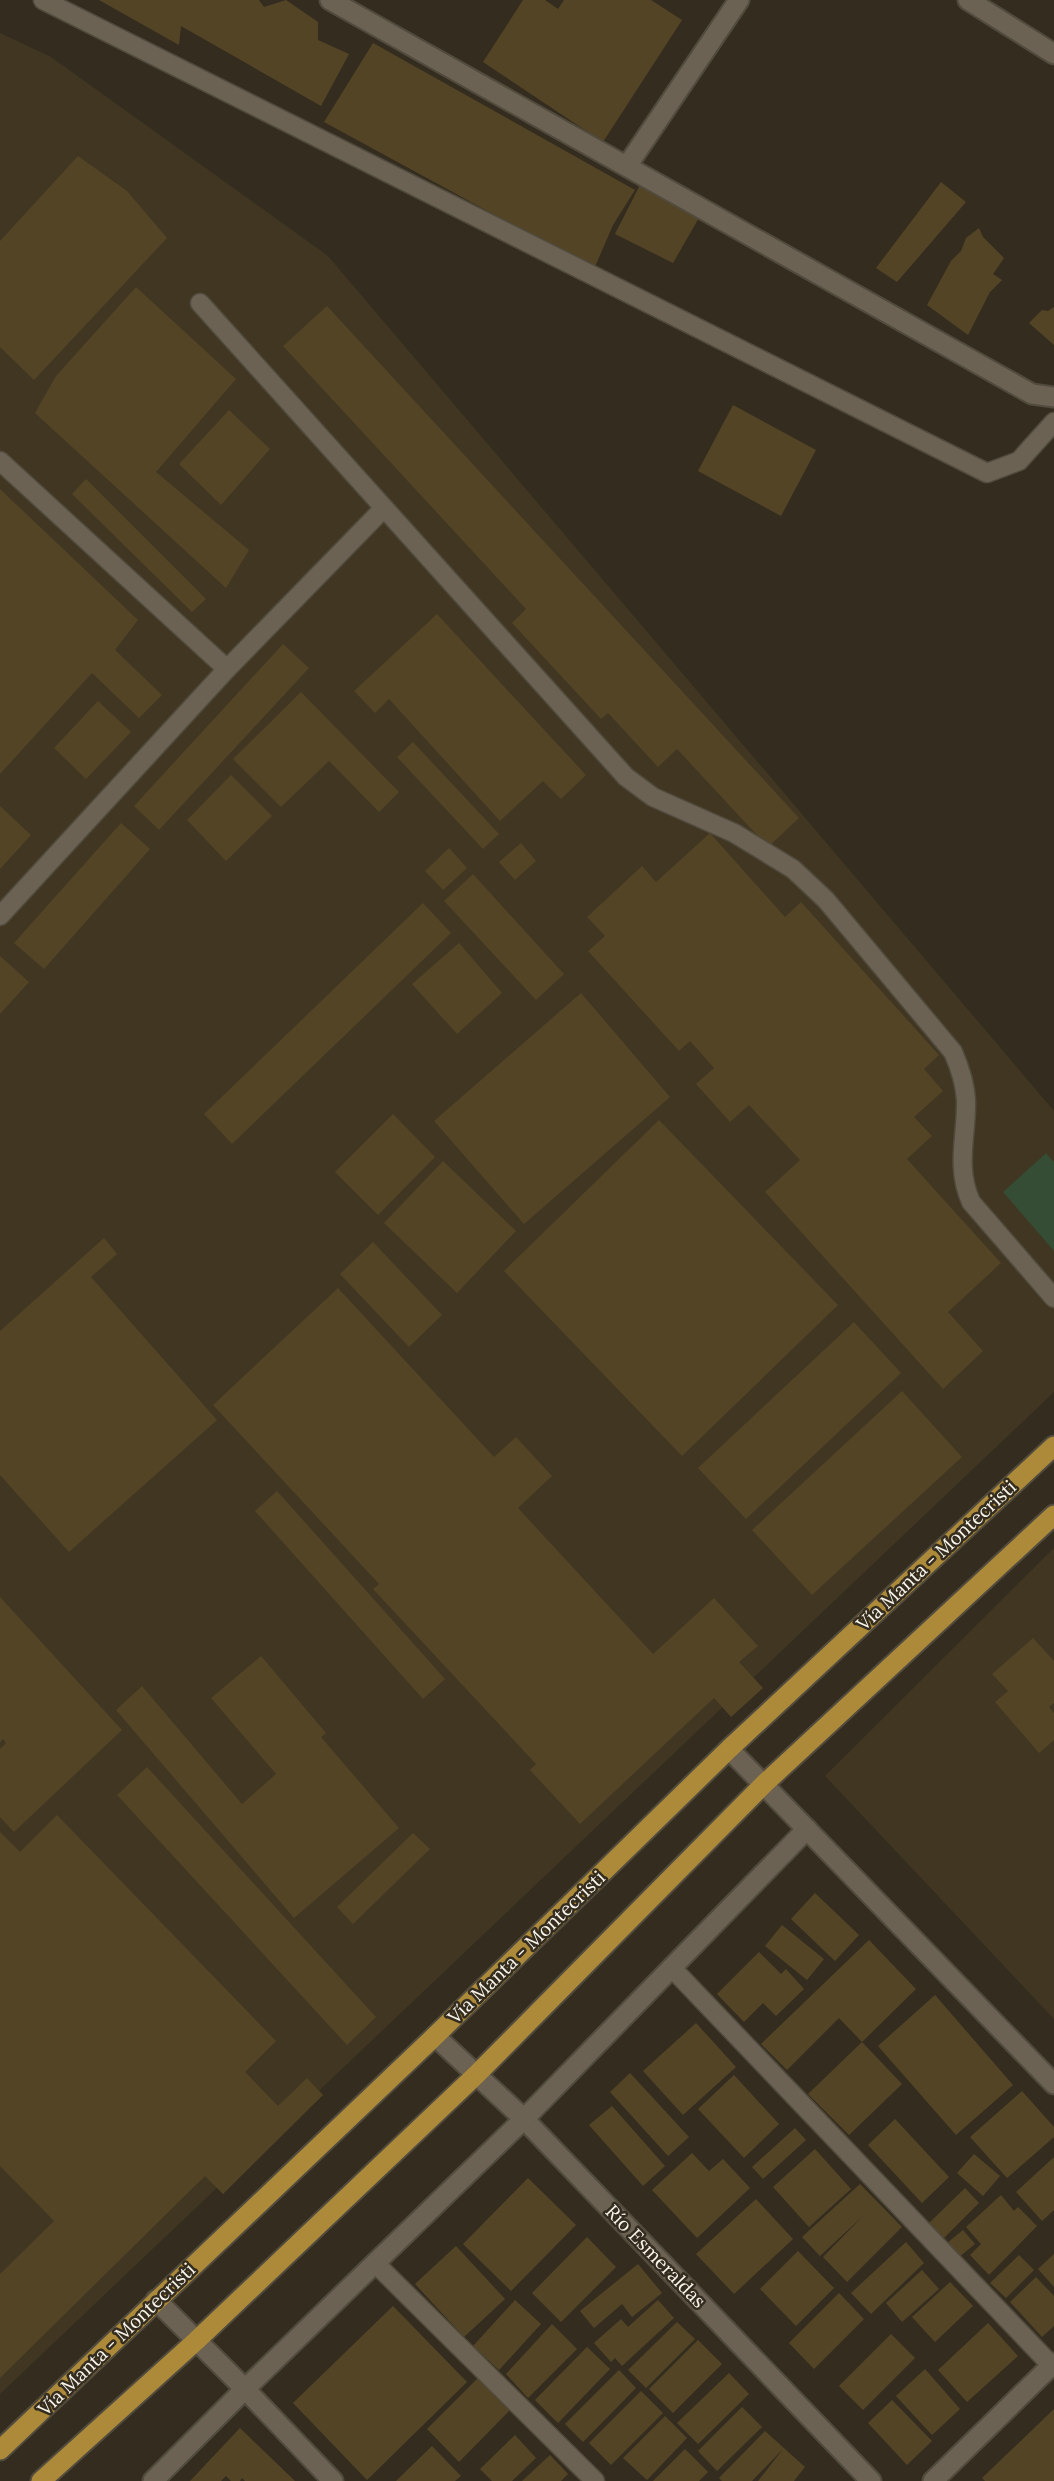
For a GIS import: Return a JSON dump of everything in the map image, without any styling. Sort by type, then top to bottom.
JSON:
[{"type":"main road","name":"Vía Manta - Montecristi","points":[[0,2450],[435,2036],[729,1749],[1054,1446]]},
{"type":"main road","points":[[41,2481],[196,2341],[476,2075],[764,1784],[1054,1515]]},
{"type":"street","points":[[330,0],[1032,394],[1054,397]]},
{"type":"street","points":[[627,166],[739,0]]},
{"type":"street","points":[[968,0],[1054,54]]},
{"type":"street","points":[[729,1749],[1054,2084]]},
{"type":"street","points":[[152,2481],[524,2119],[807,1829]]},
{"type":"street","name":"Río Esmeraldas","points":[[435,2036],[524,2119],[871,2481]]},
{"type":"street","points":[[156,2300],[333,2481]]},
{"type":"street","points":[[933,2481],[1053,2366]]},
{"type":"lane","points":[[43,0],[987,473],[1019,461],[1054,422]]},
{"type":"lane","points":[[200,303],[626,777],[653,797],[734,833],[793,869],[826,900],[953,1052],[963,1076],[966,1100],[961,1161],[963,1184],[971,1202],[1054,1298]]},
{"type":"lane","points":[[0,461],[227,669]]},
{"type":"lane","points":[[0,916],[227,669],[384,508]]},
{"type":"lane","points":[[672,1968],[1053,2366]]},
{"type":"lane","points":[[376,2264],[596,2481]]},
{"type":"shaded area","points":[[0,33],[51,57],[328,256],[1054,1111],[1054,1392],[0,2394]]},
{"type":"shaded area","points":[[1054,1548],[1054,2019],[825,1776]]},
{"type":"green space","points":[[1046,1153],[1054,1162],[1054,1251],[1003,1192]]},
{"type":"building","points":[[99,0],[259,0],[264,7],[286,0],[318,22],[318,40],[349,54],[321,106],[181,26],[179,45]]},
{"type":"building","points":[[523,0],[545,0],[558,9],[564,0],[651,0],[682,20],[603,142],[483,62]]},
{"type":"building","points":[[373,43],[635,190],[613,225],[594,269],[324,122]]},
{"type":"building","points":[[78,156],[127,191],[167,238],[34,380],[0,347],[0,241]]},
{"type":"building","points":[[941,182],[966,202],[897,282],[876,268]]},
{"type":"building","points":[[641,183],[700,216],[673,263],[615,234]]},
{"type":"building","points":[[979,228],[983,237],[1004,258],[993,274],[1002,280],[990,292],[968,335],[927,305],[951,261],[961,251],[966,238]]},
{"type":"building","points":[[136,287],[236,379],[156,472],[249,550],[226,588],[35,413],[56,376]]},
{"type":"building","points":[[327,306],[799,818],[768,847],[677,749],[658,767],[608,713],[601,719],[512,623],[526,609],[283,346]]},
{"type":"building","points":[[1054,307],[1054,345],[1029,323],[1042,310],[1048,311]]},
{"type":"building","points":[[733,405],[816,450],[781,516],[698,471]]},
{"type":"building","points":[[229,410],[270,449],[221,505],[179,464]]},
{"type":"building","points":[[86,479],[206,599],[192,612],[72,494]]},
{"type":"building","points":[[0,489],[138,620],[115,650],[162,695],[139,718],[92,673],[0,774]]},
{"type":"building","points":[[437,614],[586,775],[561,799],[543,781],[500,821],[389,699],[375,713],[354,691]]},
{"type":"building","points":[[283,644],[309,668],[159,830],[134,806]]},
{"type":"building","points":[[301,692],[399,792],[379,812],[329,761],[281,807],[233,759]]},
{"type":"building","points":[[98,701],[131,732],[86,779],[54,748]]},
{"type":"building","points":[[413,742],[499,834],[483,849],[397,757]]},
{"type":"building","points":[[231,775],[272,816],[226,861],[187,820]]},
{"type":"building","points":[[0,806],[31,835],[0,869]]},
{"type":"building","points":[[121,823],[150,849],[44,969],[14,943]]},
{"type":"building","points":[[710,833],[785,917],[801,902],[939,1055],[924,1069],[943,1091],[914,1117],[932,1136],[907,1159],[1001,1263],[948,1312],[983,1351],[943,1389],[765,1192],[800,1160],[749,1105],[730,1122],[696,1084],[714,1068],[690,1041],[679,1051],[588,951],[605,936],[587,917],[642,866],[656,882]]},
{"type":"building","points":[[521,843],[536,861],[515,880],[499,862]]},
{"type":"building","points":[[449,848],[467,868],[443,890],[425,871]]},
{"type":"building","points":[[473,874],[564,974],[536,1000],[444,901]]},
{"type":"building","points":[[423,903],[451,933],[232,1144],[204,1114]]},
{"type":"building","points":[[459,943],[502,993],[457,1034],[412,984]]},
{"type":"building","points":[[0,956],[29,982],[0,1014]]},
{"type":"building","points":[[581,993],[670,1097],[524,1224],[434,1121]]},
{"type":"building","points":[[393,1114],[435,1157],[378,1215],[335,1172]]},
{"type":"building","points":[[659,1120],[838,1305],[682,1456],[504,1271]]},
{"type":"building","points":[[443,1161],[516,1231],[457,1293],[384,1223]]},
{"type":"building","points":[[104,1238],[117,1254],[91,1277],[217,1420],[69,1552],[0,1475],[0,1331]]},
{"type":"building","points":[[373,1242],[442,1315],[409,1347],[340,1274]]},
{"type":"building","points":[[338,1288],[494,1457],[516,1437],[552,1476],[518,1508],[653,1654],[714,1598],[758,1646],[739,1662],[763,1688],[731,1717],[714,1698],[580,1824],[530,1770],[536,1764],[373,1589],[379,1584],[213,1405]]},
{"type":"building","points":[[854,1322],[901,1373],[746,1519],[698,1468]]},
{"type":"building","points":[[902,1391],[962,1457],[812,1595],[752,1530]]},
{"type":"building","points":[[277,1491],[445,1679],[423,1699],[255,1511]]},
{"type":"building","points":[[0,1597],[122,1730],[14,1832],[0,1817],[0,1749],[6,1743],[3,1739],[0,1742]]},
{"type":"building","points":[[1033,1638],[1054,1661],[1054,1703],[1049,1707],[1054,1713],[1054,1740],[1039,1753],[995,1702],[1008,1691],[992,1674]]},
{"type":"building","points":[[261,1656],[326,1733],[321,1737],[399,1828],[294,1918],[116,1710],[142,1686],[242,1804],[276,1774],[211,1698]]},
{"type":"building","points":[[147,1767],[376,2017],[347,2045],[117,1795]]},
{"type":"building","points":[[57,1815],[276,2041],[245,2072],[278,2106],[307,2078],[323,2095],[223,2194],[205,2176],[0,2378],[0,2274],[54,2221],[0,2166],[0,1832],[20,1852]]},
{"type":"building","points":[[413,1833],[430,1849],[353,1924],[337,1907]]},
{"type":"building","points":[[815,1893],[859,1935],[835,1961],[791,1919]]},
{"type":"building","points":[[782,1925],[824,1959],[807,1980],[765,1946]]},
{"type":"building","points":[[869,1940],[916,1989],[862,2042],[839,2018],[787,2070],[761,2044]]},
{"type":"building","points":[[759,1952],[781,1974],[786,1969],[804,1989],[776,2016],[763,2003],[744,2022],[717,1994]]},
{"type":"building","points":[[935,1995],[1013,2085],[956,2135],[878,2046]]},
{"type":"building","points":[[696,2023],[736,2067],[683,2115],[643,2071]]},
{"type":"building","points":[[862,2042],[902,2084],[849,2135],[808,2094]]},
{"type":"building","points":[[630,2073],[689,2137],[668,2156],[610,2092]]},
{"type":"building","points":[[734,2075],[779,2124],[744,2158],[698,2109]]},
{"type":"building","points":[[1022,2091],[1054,2127],[1054,2137],[1007,2178],[970,2137]]},
{"type":"building","points":[[612,2106],[665,2166],[643,2186],[589,2125]]},
{"type":"building","points":[[895,2119],[949,2177],[922,2203],[868,2145]]},
{"type":"building","points":[[795,2128],[806,2140],[763,2179],[752,2167]]},
{"type":"building","points":[[815,2149],[851,2189],[809,2227],[773,2187]]},
{"type":"building","points":[[692,2153],[709,2171],[723,2159],[750,2188],[697,2238],[652,2190]]},
{"type":"building","points":[[974,2154],[1000,2176],[983,2196],[957,2173]]},
{"type":"building","points":[[1054,2157],[1054,2210],[1042,2221],[1016,2192]]},
{"type":"building","points":[[528,2178],[576,2225],[511,2291],[463,2244]]},
{"type":"building","points":[[860,2184],[902,2227],[847,2282],[823,2257],[864,2215],[820,2256],[802,2237]]},
{"type":"building","points":[[965,2188],[979,2203],[942,2240],[927,2225]]},
{"type":"building","points":[[1001,2195],[1014,2211],[1018,2207],[1037,2226],[989,2275],[970,2255],[981,2244],[966,2227]]},
{"type":"building","points":[[756,2199],[793,2239],[734,2294],[696,2254]]},
{"type":"building","points":[[963,2230],[975,2244],[959,2257],[947,2243]]},
{"type":"building","points":[[587,2237],[616,2267],[561,2322],[532,2293]]},
{"type":"building","points":[[906,2242],[924,2263],[871,2314],[851,2293]]},
{"type":"building","points":[[456,2246],[505,2299],[464,2337],[415,2284]]},
{"type":"building","points":[[798,2251],[834,2288],[796,2326],[760,2289]]},
{"type":"building","points":[[1054,2254],[1054,2287],[1038,2269]]},
{"type":"building","points":[[1019,2255],[1034,2270],[1006,2298],[990,2283]]},
{"type":"building","points":[[638,2264],[662,2293],[632,2317],[622,2304],[594,2328],[580,2311]]},
{"type":"building","points":[[922,2270],[939,2289],[902,2322],[886,2303]]},
{"type":"building","points":[[1036,2277],[1054,2296],[1054,2326],[1042,2337],[1010,2302]]},
{"type":"building","points":[[950,2282],[973,2306],[935,2342],[912,2317]]},
{"type":"building","points":[[839,2293],[864,2319],[814,2369],[789,2343]]},
{"type":"building","points":[[515,2300],[541,2324],[499,2370],[473,2346]]},
{"type":"building","points":[[658,2300],[674,2318],[622,2366],[615,2358],[611,2362],[594,2343],[621,2319],[628,2327]]},
{"type":"building","points":[[393,2306],[467,2382],[367,2480],[293,2403]]},
{"type":"building","points":[[677,2322],[695,2339],[646,2388],[628,2370]]},
{"type":"building","points":[[988,2323],[1018,2356],[967,2402],[938,2370]]},
{"type":"building","points":[[552,2324],[577,2349],[528,2398],[506,2374]]},
{"type":"building","points":[[891,2334],[915,2358],[863,2410],[839,2386]]},
{"type":"building","points":[[698,2340],[722,2364],[673,2413],[649,2389]]},
{"type":"building","points":[[587,2347],[610,2369],[558,2423],[535,2400]]},
{"type":"building","points":[[925,2369],[960,2409],[932,2435],[896,2396]]},
{"type":"building","points":[[619,2370],[636,2388],[583,2442],[565,2424]]},
{"type":"building","points":[[729,2373],[749,2394],[698,2444],[677,2423]]},
{"type":"building","points":[[478,2378],[510,2410],[459,2462],[427,2429]]},
{"type":"building","points":[[641,2391],[663,2413],[611,2465],[589,2443]]},
{"type":"building","points":[[892,2400],[932,2441],[907,2465],[868,2423]]},
{"type":"building","points":[[742,2407],[762,2427],[717,2471],[698,2451]]},
{"type":"building","points":[[1054,2409],[1054,2481],[985,2481],[982,2478]]},
{"type":"building","points":[[665,2416],[687,2438],[647,2480],[623,2458]]},
{"type":"building","points":[[240,2428],[295,2481],[245,2481],[242,2478],[240,2481],[231,2481],[226,2476],[221,2481],[190,2481]]},
{"type":"building","points":[[765,2431],[805,2467],[794,2481],[758,2481],[783,2449],[752,2481],[722,2481],[719,2478]]},
{"type":"building","points":[[515,2435],[536,2458],[512,2481],[492,2481],[480,2469]]},
{"type":"building","points":[[432,2446],[461,2476],[455,2481],[396,2481]]},
{"type":"building","points":[[685,2449],[708,2472],[699,2481],[653,2481]]},
{"type":"building","points":[[550,2455],[568,2474],[561,2481],[522,2481]]}]
